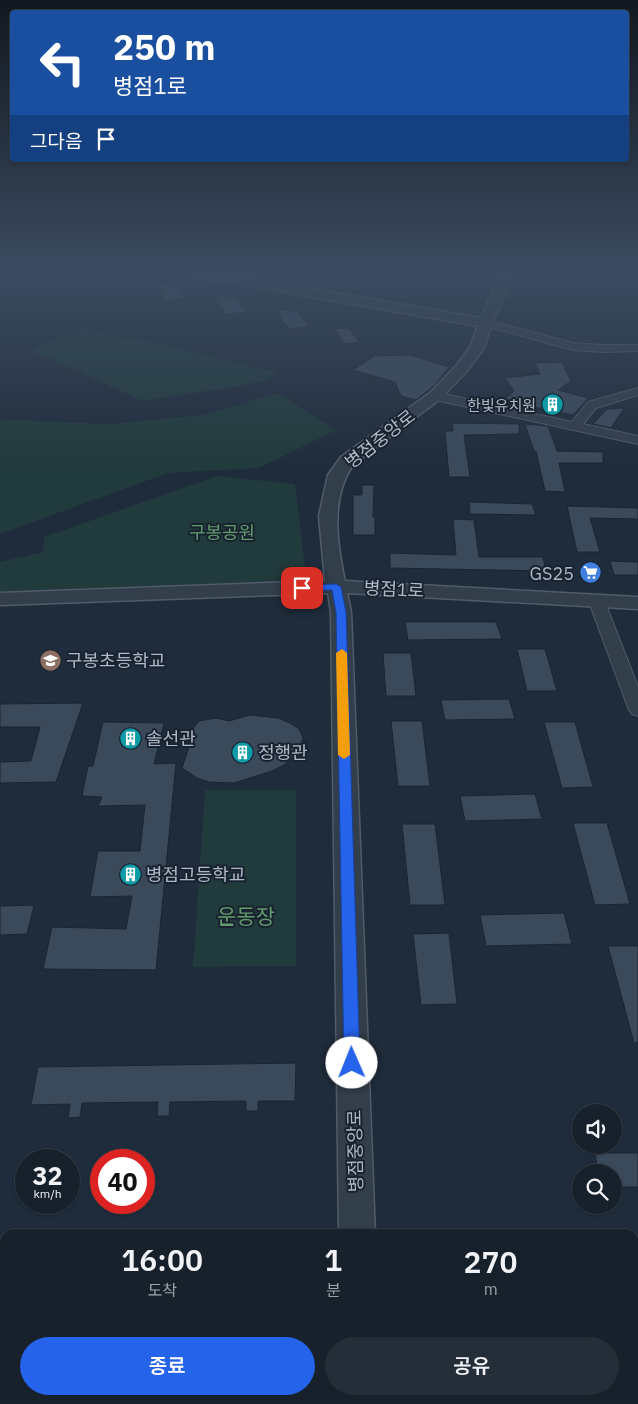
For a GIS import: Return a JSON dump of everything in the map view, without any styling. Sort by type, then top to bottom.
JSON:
[{"type":"street","name":"병점중앙로","points":[[357,1229],[341,612],[332,565],[328,516],[337,475],[356,454],[435,396],[461,369],[477,348],[481,337]]},
{"type":"street","points":[[536,337],[566,346],[638,348]]},
{"type":"street","points":[[574,426],[592,405],[638,391]]},
{"type":"street","points":[[435,396],[638,440]]},
{"type":"street","name":"병점1로","points":[[0,599],[336,587],[638,603]]},
{"type":"street","points":[[597,602],[638,710]]},
{"type":"green space","points":[[63,337],[116,337],[142,340],[276,372],[268,380],[143,401],[31,350]]},
{"type":"green space","points":[[278,393],[336,430],[259,468],[168,473],[0,534],[0,419],[108,424],[203,415]]},
{"type":"green space","name":"구봉공원","points":[[217,476],[295,484],[305,567],[300,583],[0,593],[0,562],[43,552],[44,537]]},
{"type":"green space","name":"운동장","points":[[205,790],[296,790],[296,966],[193,967]]},
{"type":"building","points":[[340,337],[355,337],[359,342],[345,344]]},
{"type":"building","points":[[410,355],[449,367],[436,384],[416,400],[401,396],[395,382],[353,370],[374,356]]},
{"type":"building","points":[[562,362],[571,381],[558,390],[588,398],[573,415],[503,401],[514,391],[505,378],[540,374],[535,363]]},
{"type":"building","points":[[624,408],[611,428],[593,424],[607,409]]},
{"type":"building","points":[[452,423],[519,424],[519,434],[464,435],[470,477],[449,477],[445,431],[453,431]]},
{"type":"building","points":[[525,424],[548,426],[557,451],[603,452],[603,463],[559,463],[565,492],[545,491],[536,451],[534,451]]},
{"type":"building","points":[[362,485],[374,485],[373,517],[375,517],[375,535],[353,535],[353,495],[362,495]]},
{"type":"building","points":[[469,502],[532,504],[536,515],[470,514]]},
{"type":"building","points":[[567,506],[638,508],[638,519],[590,518],[600,552],[577,552]]},
{"type":"building","points":[[453,519],[474,520],[479,557],[543,557],[546,571],[390,568],[390,553],[456,555]]},
{"type":"building","points":[[610,561],[638,562],[638,575],[614,575]]},
{"type":"building","points":[[405,622],[496,622],[502,639],[408,640]]},
{"type":"building","points":[[517,649],[545,649],[557,691],[527,691]]},
{"type":"building","points":[[383,653],[411,653],[416,696],[386,696]]},
{"type":"building","points":[[509,699],[515,719],[445,720],[441,700]]},
{"type":"building","points":[[83,703],[56,782],[0,783],[0,762],[31,761],[40,727],[0,727],[0,704]]},
{"type":"building","name":"정행관","points":[[250,715],[278,718],[299,729],[303,738],[300,748],[284,765],[272,771],[234,783],[209,782],[197,778],[182,768],[189,747],[193,743],[191,731],[199,721],[216,718],[229,721]]},
{"type":"building","points":[[391,721],[422,721],[430,786],[398,786]]},
{"type":"building","name":"병점고등학교","points":[[103,722],[164,723],[154,764],[176,763],[156,970],[43,969],[52,927],[126,929],[132,896],[90,897],[98,851],[140,851],[145,805],[98,806],[102,797],[82,796],[88,766],[93,766]]},
{"type":"building","points":[[544,722],[575,722],[593,787],[562,788]]},
{"type":"building","points":[[535,794],[542,819],[465,821],[460,796]]},
{"type":"building","points":[[573,823],[607,823],[630,904],[595,905]]},
{"type":"building","points":[[402,824],[435,824],[445,905],[410,905]]},
{"type":"building","points":[[34,905],[27,934],[0,935],[0,906]]},
{"type":"building","points":[[564,913],[572,944],[486,946],[480,915]]},
{"type":"building","points":[[449,933],[457,1004],[421,1005],[413,934]]},
{"type":"building","points":[[608,946],[638,946],[638,1042],[634,1043]]},
{"type":"building","points":[[296,1063],[295,1101],[258,1101],[258,1111],[246,1111],[246,1101],[170,1102],[169,1116],[157,1116],[158,1102],[82,1103],[80,1117],[68,1118],[70,1104],[31,1105],[38,1067]]},
{"type":"building","points":[[638,1153],[638,1187],[622,1187],[622,1164],[597,1164],[595,1154]]},
{"type":"slow traffic","points":[[342,653],[344,755]]},
{"type":"place","name":"한빛유치원","points":[[552,405]]},
{"type":"place","name":"GS25","points":[[590,573]]},
{"type":"place","name":"구봉초등학교","points":[[50,660]]},
{"type":"place","name":"솔선관","points":[[130,738]]},
{"type":"place","name":"정행관","points":[[242,752]]},
{"type":"place","name":"병점고등학교","points":[[130,874]]},
{"type":"route","points":[[302,588],[336,587],[341,612],[352,1063]]}]
